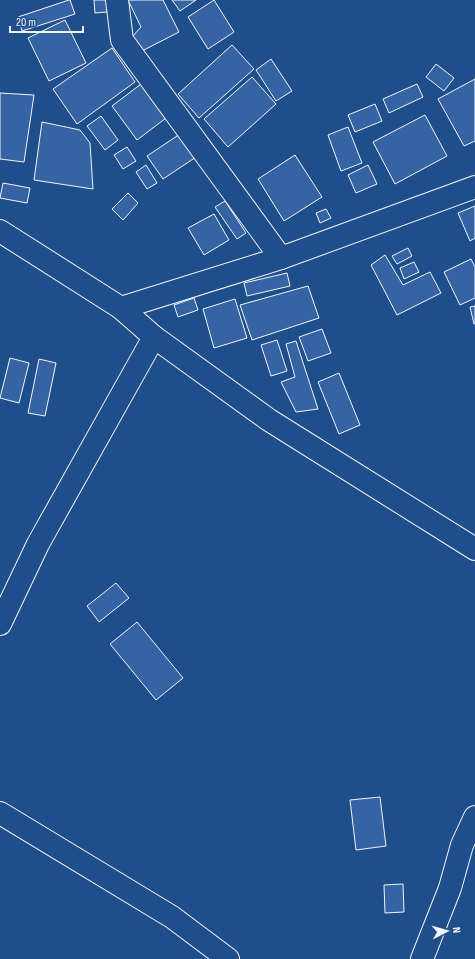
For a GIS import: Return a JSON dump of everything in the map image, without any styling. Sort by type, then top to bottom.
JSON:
[{"type":"street","points":[[117,0],[122,40],[281,258]]},
{"type":"street","points":[[121,308],[281,258],[475,188]]},
{"type":"street","points":[[0,231],[121,308],[154,337],[269,420],[475,550]]},
{"type":"street","points":[[0,624],[38,544],[154,337]]},
{"type":"street","points":[[0,813],[172,917],[228,959]]},
{"type":"street","points":[[422,959],[450,888],[462,845],[475,817]]},
{"type":"building","points":[[69,0],[75,14],[22,31],[18,17]]},
{"type":"building","points":[[94,0],[107,0],[107,12],[95,13]]},
{"type":"building","points":[[128,0],[163,0],[179,32],[140,52],[132,37],[141,27]]},
{"type":"building","points":[[172,0],[196,0],[180,11]]},
{"type":"building","points":[[214,0],[234,32],[208,49],[188,17]]},
{"type":"building","points":[[65,20],[86,63],[49,81],[28,38]]},
{"type":"building","points":[[232,45],[254,69],[199,118],[178,94]]},
{"type":"building","points":[[112,48],[135,82],[77,124],[53,89]]},
{"type":"building","points":[[271,59],[292,91],[276,101],[256,70]]},
{"type":"building","points":[[436,64],[454,78],[444,91],[426,77]]},
{"type":"building","points":[[252,77],[276,104],[228,147],[204,119]]},
{"type":"building","points":[[475,79],[475,141],[464,146],[438,99]]},
{"type":"building","points":[[141,84],[166,118],[137,140],[112,106]]},
{"type":"building","points":[[417,84],[423,97],[389,113],[383,99]]},
{"type":"building","points":[[0,93],[34,95],[24,162],[0,159]]},
{"type":"building","points":[[375,104],[382,121],[355,132],[348,115]]},
{"type":"building","points":[[425,115],[447,156],[395,184],[373,142]]},
{"type":"building","points":[[101,116],[118,140],[105,150],[87,126]]},
{"type":"building","points":[[42,122],[80,130],[90,143],[93,189],[34,180]]},
{"type":"building","points":[[348,127],[362,163],[341,171],[328,135]]},
{"type":"building","points":[[180,134],[196,157],[163,179],[147,156]]},
{"type":"building","points":[[127,147],[136,161],[123,169],[114,155]]},
{"type":"building","points":[[295,155],[322,197],[284,221],[258,179]]},
{"type":"building","points":[[146,165],[157,183],[147,189],[136,172]]},
{"type":"building","points":[[368,165],[377,184],[356,193],[348,175]]},
{"type":"building","points":[[3,183],[30,188],[27,203],[0,198]]},
{"type":"building","points":[[128,193],[138,203],[123,220],[112,209]]},
{"type":"building","points":[[225,201],[246,233],[237,239],[215,207]]},
{"type":"building","points":[[475,206],[475,238],[470,241],[458,213]]},
{"type":"building","points":[[326,209],[331,218],[320,223],[316,213]]},
{"type":"building","points":[[214,214],[229,240],[204,255],[188,228]]},
{"type":"building","points":[[408,248],[412,256],[397,264],[392,256]]},
{"type":"building","points":[[385,255],[403,285],[430,272],[441,293],[397,315],[371,265]]},
{"type":"building","points":[[471,259],[475,267],[475,298],[460,305],[444,272]]},
{"type":"building","points":[[414,262],[419,272],[404,279],[400,268]]},
{"type":"building","points":[[287,273],[290,286],[247,296],[244,283]]},
{"type":"building","points":[[308,286],[319,318],[252,340],[240,305]]},
{"type":"building","points":[[194,298],[198,310],[178,317],[174,305]]},
{"type":"building","points":[[235,299],[247,338],[214,348],[203,309]]},
{"type":"building","points":[[475,306],[475,324],[474,324],[470,307]]},
{"type":"building","points":[[322,329],[331,353],[308,361],[299,337]]},
{"type":"building","points":[[277,340],[287,371],[271,376],[261,345]]},
{"type":"building","points":[[296,341],[318,409],[296,412],[281,382],[295,377],[286,344]]},
{"type":"building","points":[[10,358],[29,363],[19,403],[0,398]]},
{"type":"building","points":[[39,359],[56,363],[45,416],[28,413]]},
{"type":"building","points":[[339,373],[360,425],[339,434],[318,382]]},
{"type":"building","points":[[116,583],[129,598],[99,622],[87,606]]},
{"type":"building","points":[[137,622],[183,678],[156,700],[110,644]]},
{"type":"building","points":[[380,797],[386,846],[356,850],[350,800]]},
{"type":"building","points":[[403,884],[404,912],[385,913],[384,885]]}]
